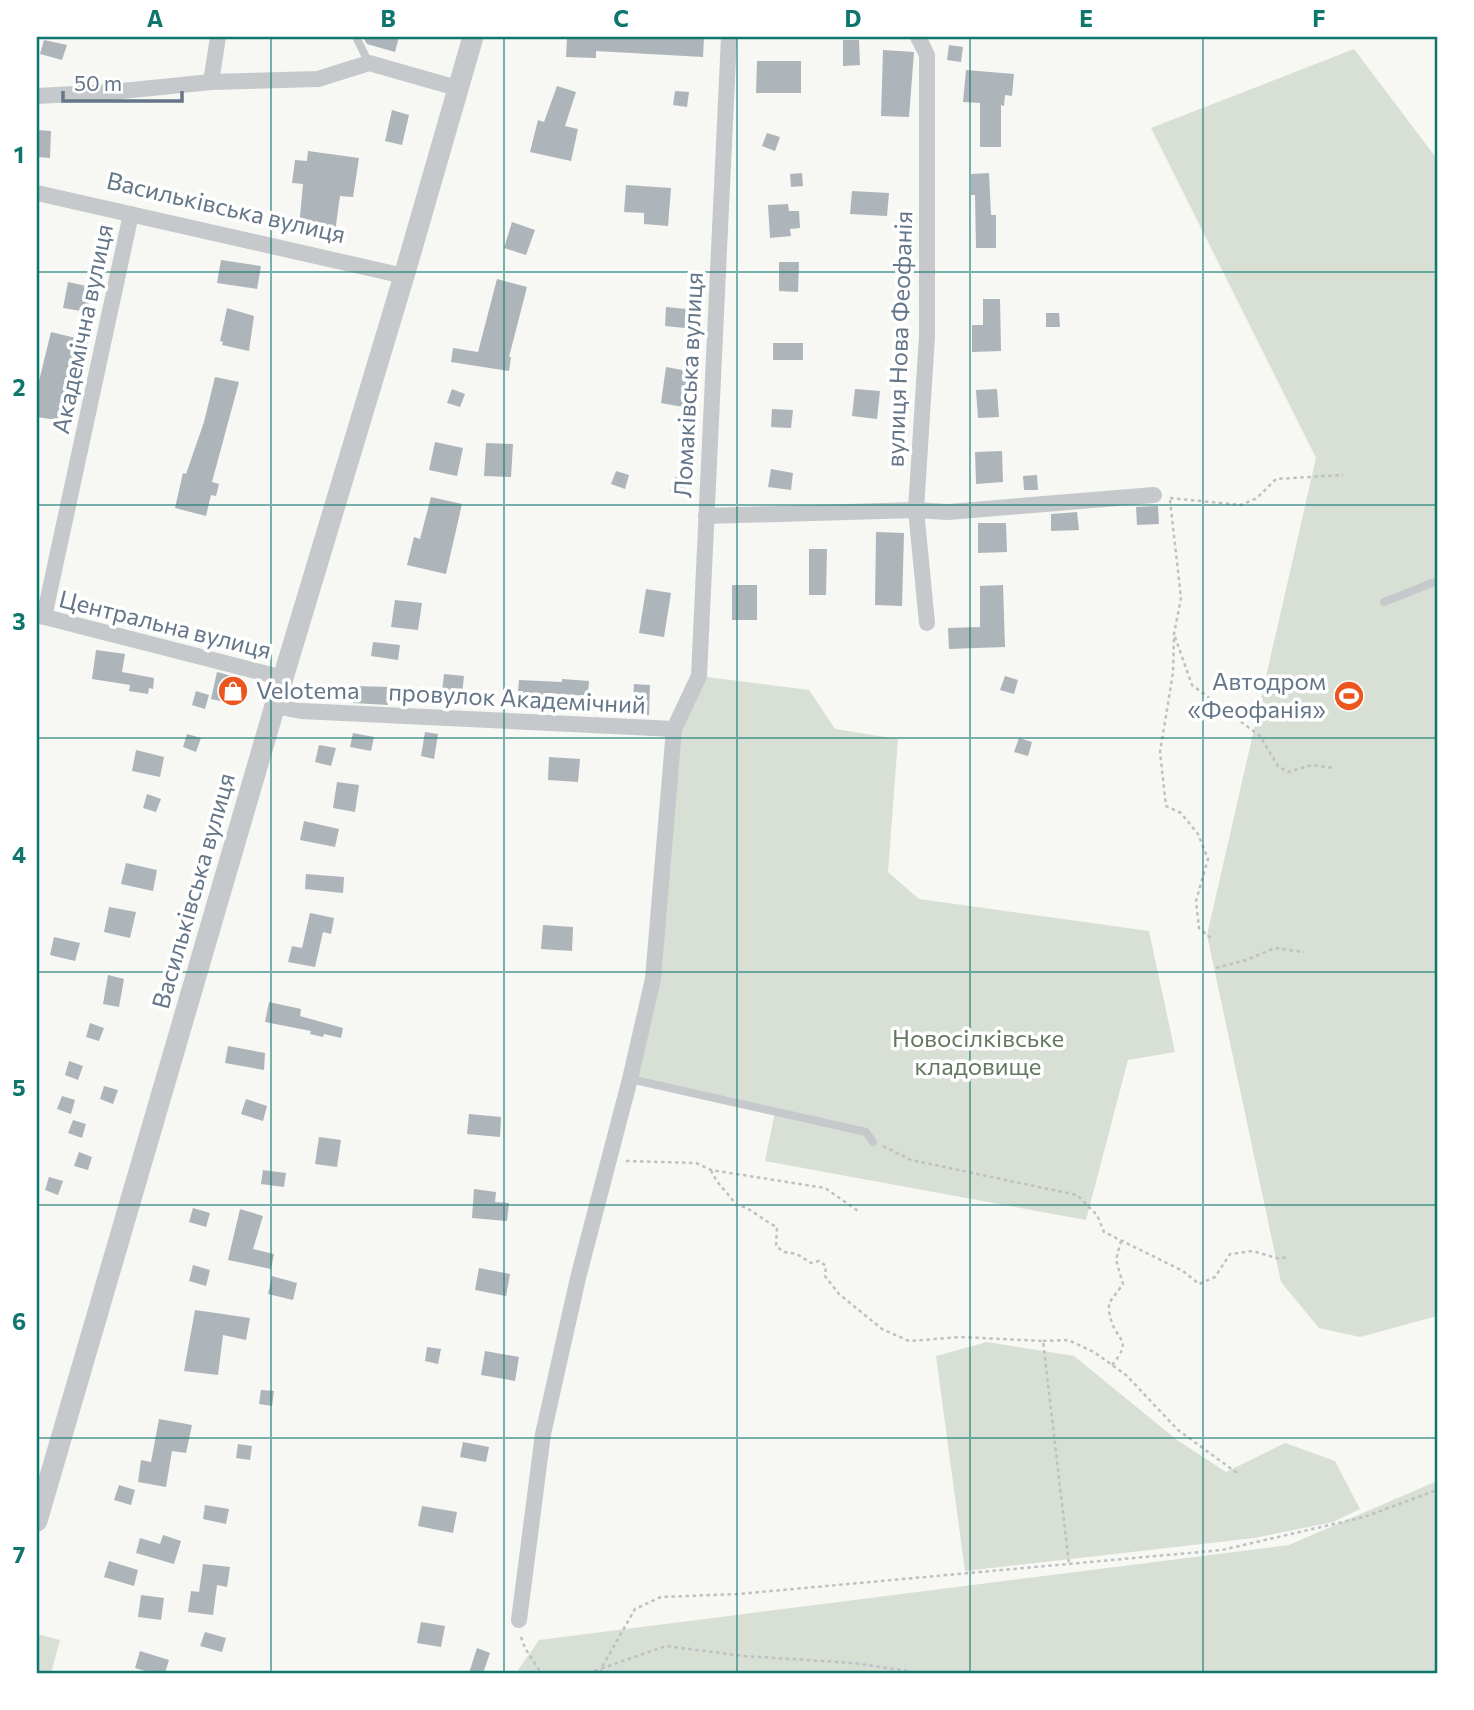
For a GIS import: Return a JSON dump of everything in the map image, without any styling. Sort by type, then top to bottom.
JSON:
[{"type":"street","points":[[211,82],[218,37]]},
{"type":"street","name":"Васильківська вулиця","points":[[37,1521],[473,37]]},
{"type":"street","name":"Ломаківська вулиця","points":[[674,729],[699,676],[729,37]]},
{"type":"street","name":"вулиця Нова Феофанія","points":[[918,37],[928,55],[927,336],[916,510],[927,623]]},
{"type":"street","points":[[37,96],[211,82],[318,79],[369,63],[457,88]]},
{"type":"street","name":"Васильківська вулиця","points":[[37,193],[404,276]]},
{"type":"street","name":"Академічна вулиця","points":[[40,616],[131,214]]},
{"type":"street","points":[[706,516],[916,510],[948,512],[1162,496]]},
{"type":"street","name":"Центральна вулиця","points":[[40,616],[283,678]]},
{"type":"street","name":"провулок Академічний","points":[[275,706],[301,711],[674,729]]},
{"type":"street","points":[[519,1620],[543,1434],[578,1278],[653,979],[674,729]]},
{"type":"lane","points":[[356,37],[369,63]]},
{"type":"lane","points":[[1384,602],[1437,581]]},
{"type":"lane","points":[[630,1079],[866,1132],[873,1142]]},
{"type":"path","points":[[1212,938],[1199,928],[1196,901],[1208,859],[1203,842],[1181,813],[1166,806],[1163,788],[1160,752],[1173,673],[1174,634],[1181,598],[1162,496],[1241,505],[1257,498],[1276,479],[1343,475]]},
{"type":"path","points":[[1174,634],[1192,685],[1260,736],[1278,766],[1288,772],[1312,765],[1334,768]]},
{"type":"path","points":[[1216,968],[1275,948],[1304,951]]},
{"type":"path","points":[[873,1142],[911,1160],[1077,1195],[1097,1214],[1104,1232],[1183,1271],[1199,1284],[1215,1277],[1230,1254],[1253,1251],[1280,1259],[1289,1256]]},
{"type":"path","points":[[609,1161],[696,1163],[711,1170],[825,1188],[858,1211]]},
{"type":"path","points":[[711,1170],[716,1184],[736,1205],[745,1207],[762,1220],[778,1227],[776,1246],[811,1263],[819,1261],[826,1266],[825,1276],[839,1294],[882,1329],[909,1341],[961,1337],[1068,1340],[1094,1352],[1126,1375],[1178,1430],[1237,1473]]},
{"type":"path","points":[[1112,1365],[1121,1353],[1123,1340],[1111,1321],[1109,1303],[1123,1284],[1116,1260],[1121,1241]]},
{"type":"path","points":[[1043,1340],[1069,1564]]},
{"type":"path","points":[[601,1673],[635,1609],[661,1597],[738,1594],[1222,1550],[1364,1517],[1437,1490]]},
{"type":"path","points":[[519,1620],[525,1648],[541,1673]]},
{"type":"path","points":[[588,1673],[666,1646],[744,1656],[854,1663],[920,1673]]},
{"type":"green space","name":"Автодром «Феофанія»","points":[[1354,49],[1437,159],[1437,1316],[1360,1337],[1319,1328],[1281,1282],[1207,935],[1316,458],[1151,128]]},
{"type":"green space","name":"Новосілківське кладовище","points":[[699,676],[809,690],[835,729],[898,739],[888,872],[919,899],[1149,931],[1175,1052],[1128,1060],[1086,1220],[765,1161],[775,1112],[630,1079],[653,979],[674,729]]},
{"type":"green space","points":[[987,1342],[1074,1356],[1177,1440],[1226,1472],[1285,1443],[1335,1461],[1360,1509],[1333,1522],[1254,1538],[965,1571],[936,1356]]},
{"type":"green space","points":[[1437,1481],[1437,1673],[516,1673],[539,1640],[1289,1545]]},
{"type":"green space","points":[[37,1634],[60,1640],[51,1673],[37,1673]]},
{"type":"building","points":[[363,37],[399,37],[395,52],[367,44]]},
{"type":"building","points":[[567,37],[704,37],[703,57],[596,51],[596,58],[566,57]]},
{"type":"building","points":[[44,40],[67,45],[62,60],[40,54]]},
{"type":"building","points":[[843,40],[859,40],[860,65],[843,66]]},
{"type":"building","points":[[949,45],[963,47],[961,62],[947,60]]},
{"type":"building","points":[[883,50],[914,52],[909,117],[881,116]]},
{"type":"building","points":[[757,61],[801,61],[801,93],[756,93]]},
{"type":"building","points":[[966,70],[1014,74],[1012,96],[1005,95],[1004,106],[1001,105],[1001,147],[980,147],[980,103],[963,102]]},
{"type":"building","points":[[557,86],[576,92],[565,126],[578,129],[571,161],[530,152],[538,120],[544,122]]},
{"type":"building","points":[[675,91],[689,92],[687,107],[673,105]]},
{"type":"building","points":[[392,110],[409,115],[402,145],[385,141]]},
{"type":"building","points":[[37,130],[51,131],[50,158],[37,157]]},
{"type":"building","points":[[767,133],[780,137],[775,151],[762,146]]},
{"type":"building","points":[[308,151],[359,158],[353,197],[340,196],[335,232],[299,227],[303,184],[292,183],[295,160],[307,161]]},
{"type":"building","points":[[802,173],[803,186],[791,187],[790,174]]},
{"type":"building","points":[[989,173],[991,215],[996,215],[996,248],[976,248],[975,195],[971,195],[971,174]]},
{"type":"building","points":[[626,185],[671,188],[668,226],[644,224],[644,213],[624,212]]},
{"type":"building","points":[[852,191],[889,193],[887,216],[850,214]]},
{"type":"building","points":[[788,204],[789,211],[799,211],[800,228],[790,229],[791,236],[770,238],[768,205]]},
{"type":"building","points":[[512,222],[535,230],[526,255],[504,248]]},
{"type":"building","points":[[221,260],[261,266],[257,289],[217,283]]},
{"type":"building","points":[[779,262],[799,262],[798,292],[779,291]]},
{"type":"building","points":[[497,279],[527,287],[509,357],[509,371],[451,362],[453,348],[478,352]]},
{"type":"building","points":[[68,282],[91,287],[87,312],[63,308]]},
{"type":"building","points":[[983,299],[1000,299],[1001,351],[972,352],[972,325],[983,325]]},
{"type":"building","points":[[666,307],[697,310],[695,329],[665,326]]},
{"type":"building","points":[[227,308],[254,316],[249,351],[222,345],[223,342],[220,341]]},
{"type":"building","points":[[1046,313],[1059,313],[1060,327],[1046,327]]},
{"type":"building","points":[[51,332],[88,341],[84,357],[77,356],[70,385],[81,388],[77,403],[67,401],[63,421],[37,417],[37,381]]},
{"type":"building","points":[[773,343],[803,343],[803,360],[773,360]]},
{"type":"building","points":[[666,367],[688,371],[683,407],[661,403]]},
{"type":"building","points":[[215,377],[239,382],[212,482],[219,484],[216,496],[211,495],[206,516],[175,508],[183,473],[186,474],[204,422]]},
{"type":"building","points":[[452,389],[465,394],[460,407],[447,403]]},
{"type":"building","points":[[855,389],[880,391],[877,419],[852,416]]},
{"type":"building","points":[[997,389],[999,417],[978,418],[976,390]]},
{"type":"building","points":[[772,409],[793,410],[791,428],[771,427]]},
{"type":"building","points":[[435,442],[463,448],[457,476],[429,470]]},
{"type":"building","points":[[486,443],[513,444],[511,477],[484,476]]},
{"type":"building","points":[[1002,451],[1003,482],[976,484],[975,452]]},
{"type":"building","points":[[771,469],[793,473],[791,490],[768,487]]},
{"type":"building","points":[[616,471],[629,475],[625,489],[611,484]]},
{"type":"building","points":[[1037,475],[1038,490],[1024,490],[1023,476]]},
{"type":"building","points":[[675,477],[688,481],[684,495],[670,491]]},
{"type":"building","points":[[431,497],[462,504],[446,574],[407,565],[414,537],[420,539]]},
{"type":"building","points":[[1158,506],[1159,524],[1137,525],[1136,507]]},
{"type":"building","points":[[1077,512],[1079,530],[1051,531],[1051,514]]},
{"type":"building","points":[[978,523],[1006,523],[1007,552],[978,553]]},
{"type":"building","points":[[876,532],[904,533],[902,606],[875,605]]},
{"type":"building","points":[[809,549],[827,549],[826,595],[809,595]]},
{"type":"building","points":[[732,585],[757,585],[757,620],[732,620]]},
{"type":"building","points":[[1003,585],[1005,647],[949,649],[948,628],[980,627],[980,586]]},
{"type":"building","points":[[646,589],[671,593],[664,637],[639,633]]},
{"type":"building","points":[[395,600],[422,603],[418,630],[391,627]]},
{"type":"building","points":[[373,642],[400,645],[398,660],[371,656]]},
{"type":"building","points":[[96,650],[125,654],[122,672],[154,678],[153,689],[149,688],[148,694],[129,691],[130,685],[92,679]]},
{"type":"building","points":[[217,672],[239,678],[234,704],[211,699]]},
{"type":"building","points":[[444,674],[464,676],[462,694],[442,692]]},
{"type":"building","points":[[1005,676],[1018,680],[1014,694],[1000,690]]},
{"type":"building","points":[[562,679],[589,681],[588,696],[545,693],[545,699],[523,699],[523,691],[518,691],[519,680],[562,682]]},
{"type":"building","points":[[634,684],[650,685],[649,715],[632,715]]},
{"type":"building","points":[[354,686],[389,687],[388,705],[353,703]]},
{"type":"building","points":[[196,691],[209,695],[205,709],[192,705]]},
{"type":"building","points":[[425,732],[438,734],[434,759],[421,756]]},
{"type":"building","points":[[353,733],[374,737],[371,751],[350,747]]},
{"type":"building","points":[[187,734],[201,738],[196,752],[183,747]]},
{"type":"building","points":[[1019,738],[1032,742],[1028,756],[1014,752]]},
{"type":"building","points":[[319,745],[336,748],[331,766],[315,762]]},
{"type":"building","points":[[136,750],[164,757],[160,777],[132,771]]},
{"type":"building","points":[[549,757],[580,759],[578,782],[548,780]]},
{"type":"building","points":[[337,782],[359,785],[355,812],[333,808]]},
{"type":"building","points":[[147,794],[161,799],[156,812],[143,808]]},
{"type":"building","points":[[304,821],[339,829],[335,847],[300,840]]},
{"type":"building","points":[[126,863],[157,870],[153,891],[121,884]]},
{"type":"building","points":[[306,874],[344,877],[343,893],[305,889]]},
{"type":"building","points":[[109,907],[136,912],[130,938],[104,932]]},
{"type":"building","points":[[310,913],[334,918],[331,934],[323,932],[315,967],[288,962],[292,946],[302,948]]},
{"type":"building","points":[[543,925],[573,927],[572,951],[541,949]]},
{"type":"building","points":[[54,937],[80,943],[75,961],[50,955]]},
{"type":"building","points":[[108,975],[124,979],[119,1007],[103,1004]]},
{"type":"building","points":[[269,1002],[301,1009],[300,1016],[343,1028],[341,1038],[324,1034],[323,1037],[310,1034],[311,1031],[265,1022]]},
{"type":"building","points":[[90,1023],[104,1028],[99,1041],[86,1037]]},
{"type":"building","points":[[228,1046],[265,1053],[264,1070],[225,1063]]},
{"type":"building","points":[[69,1061],[83,1066],[78,1080],[65,1075]]},
{"type":"building","points":[[104,1086],[118,1090],[113,1104],[100,1099]]},
{"type":"building","points":[[62,1096],[75,1100],[71,1114],[57,1109]]},
{"type":"building","points":[[246,1099],[267,1106],[263,1121],[241,1114]]},
{"type":"building","points":[[469,1114],[501,1117],[500,1137],[467,1134]]},
{"type":"building","points":[[73,1120],[86,1124],[82,1138],[68,1133]]},
{"type":"building","points":[[319,1137],[341,1140],[337,1167],[315,1164]]},
{"type":"building","points":[[79,1152],[92,1157],[88,1170],[74,1166]]},
{"type":"building","points":[[263,1170],[286,1173],[284,1187],[261,1184]]},
{"type":"building","points":[[49,1177],[63,1181],[58,1195],[45,1190]]},
{"type":"building","points":[[474,1189],[496,1192],[495,1202],[509,1203],[507,1221],[472,1218]]},
{"type":"building","points":[[193,1208],[210,1213],[206,1227],[189,1222]]},
{"type":"building","points":[[240,1209],[263,1216],[253,1249],[274,1254],[271,1269],[228,1260]]},
{"type":"building","points":[[193,1265],[210,1270],[206,1286],[189,1281]]},
{"type":"building","points":[[479,1268],[510,1274],[506,1296],[475,1290]]},
{"type":"building","points":[[272,1276],[297,1283],[293,1300],[268,1294]]},
{"type":"building","points":[[195,1310],[250,1318],[246,1340],[223,1335],[218,1375],[184,1371]]},
{"type":"building","points":[[427,1347],[441,1349],[438,1364],[425,1361]]},
{"type":"building","points":[[485,1351],[519,1357],[515,1381],[481,1375]]},
{"type":"building","points":[[261,1390],[274,1391],[272,1406],[259,1404]]},
{"type":"building","points":[[159,1419],[192,1425],[186,1453],[172,1451],[166,1487],[138,1482],[141,1460],[151,1462]]},
{"type":"building","points":[[463,1442],[489,1447],[486,1462],[460,1457]]},
{"type":"building","points":[[238,1444],[252,1446],[250,1460],[236,1458]]},
{"type":"building","points":[[119,1485],[135,1490],[131,1505],[114,1500]]},
{"type":"building","points":[[205,1505],[229,1509],[226,1524],[203,1519]]},
{"type":"building","points":[[422,1506],[457,1512],[453,1533],[418,1526]]},
{"type":"building","points":[[163,1535],[181,1541],[174,1564],[136,1553],[140,1538],[160,1544]]},
{"type":"building","points":[[109,1561],[138,1570],[134,1586],[104,1577]]},
{"type":"building","points":[[203,1564],[230,1567],[227,1587],[217,1585],[213,1615],[188,1612],[191,1591],[199,1592]]},
{"type":"building","points":[[141,1595],[164,1598],[161,1620],[138,1617]]},
{"type":"building","points":[[421,1622],[445,1626],[441,1647],[417,1643]]},
{"type":"building","points":[[205,1632],[226,1638],[222,1652],[200,1646]]},
{"type":"building","points":[[477,1648],[490,1653],[483,1673],[469,1673]]},
{"type":"building","points":[[140,1651],[169,1660],[165,1673],[152,1673],[135,1668]]},
{"type":"place","name":"Velotema","points":[[233,691]]},
{"type":"place","name":"Автодром «Феофанія»","points":[[1349,696]]}]
